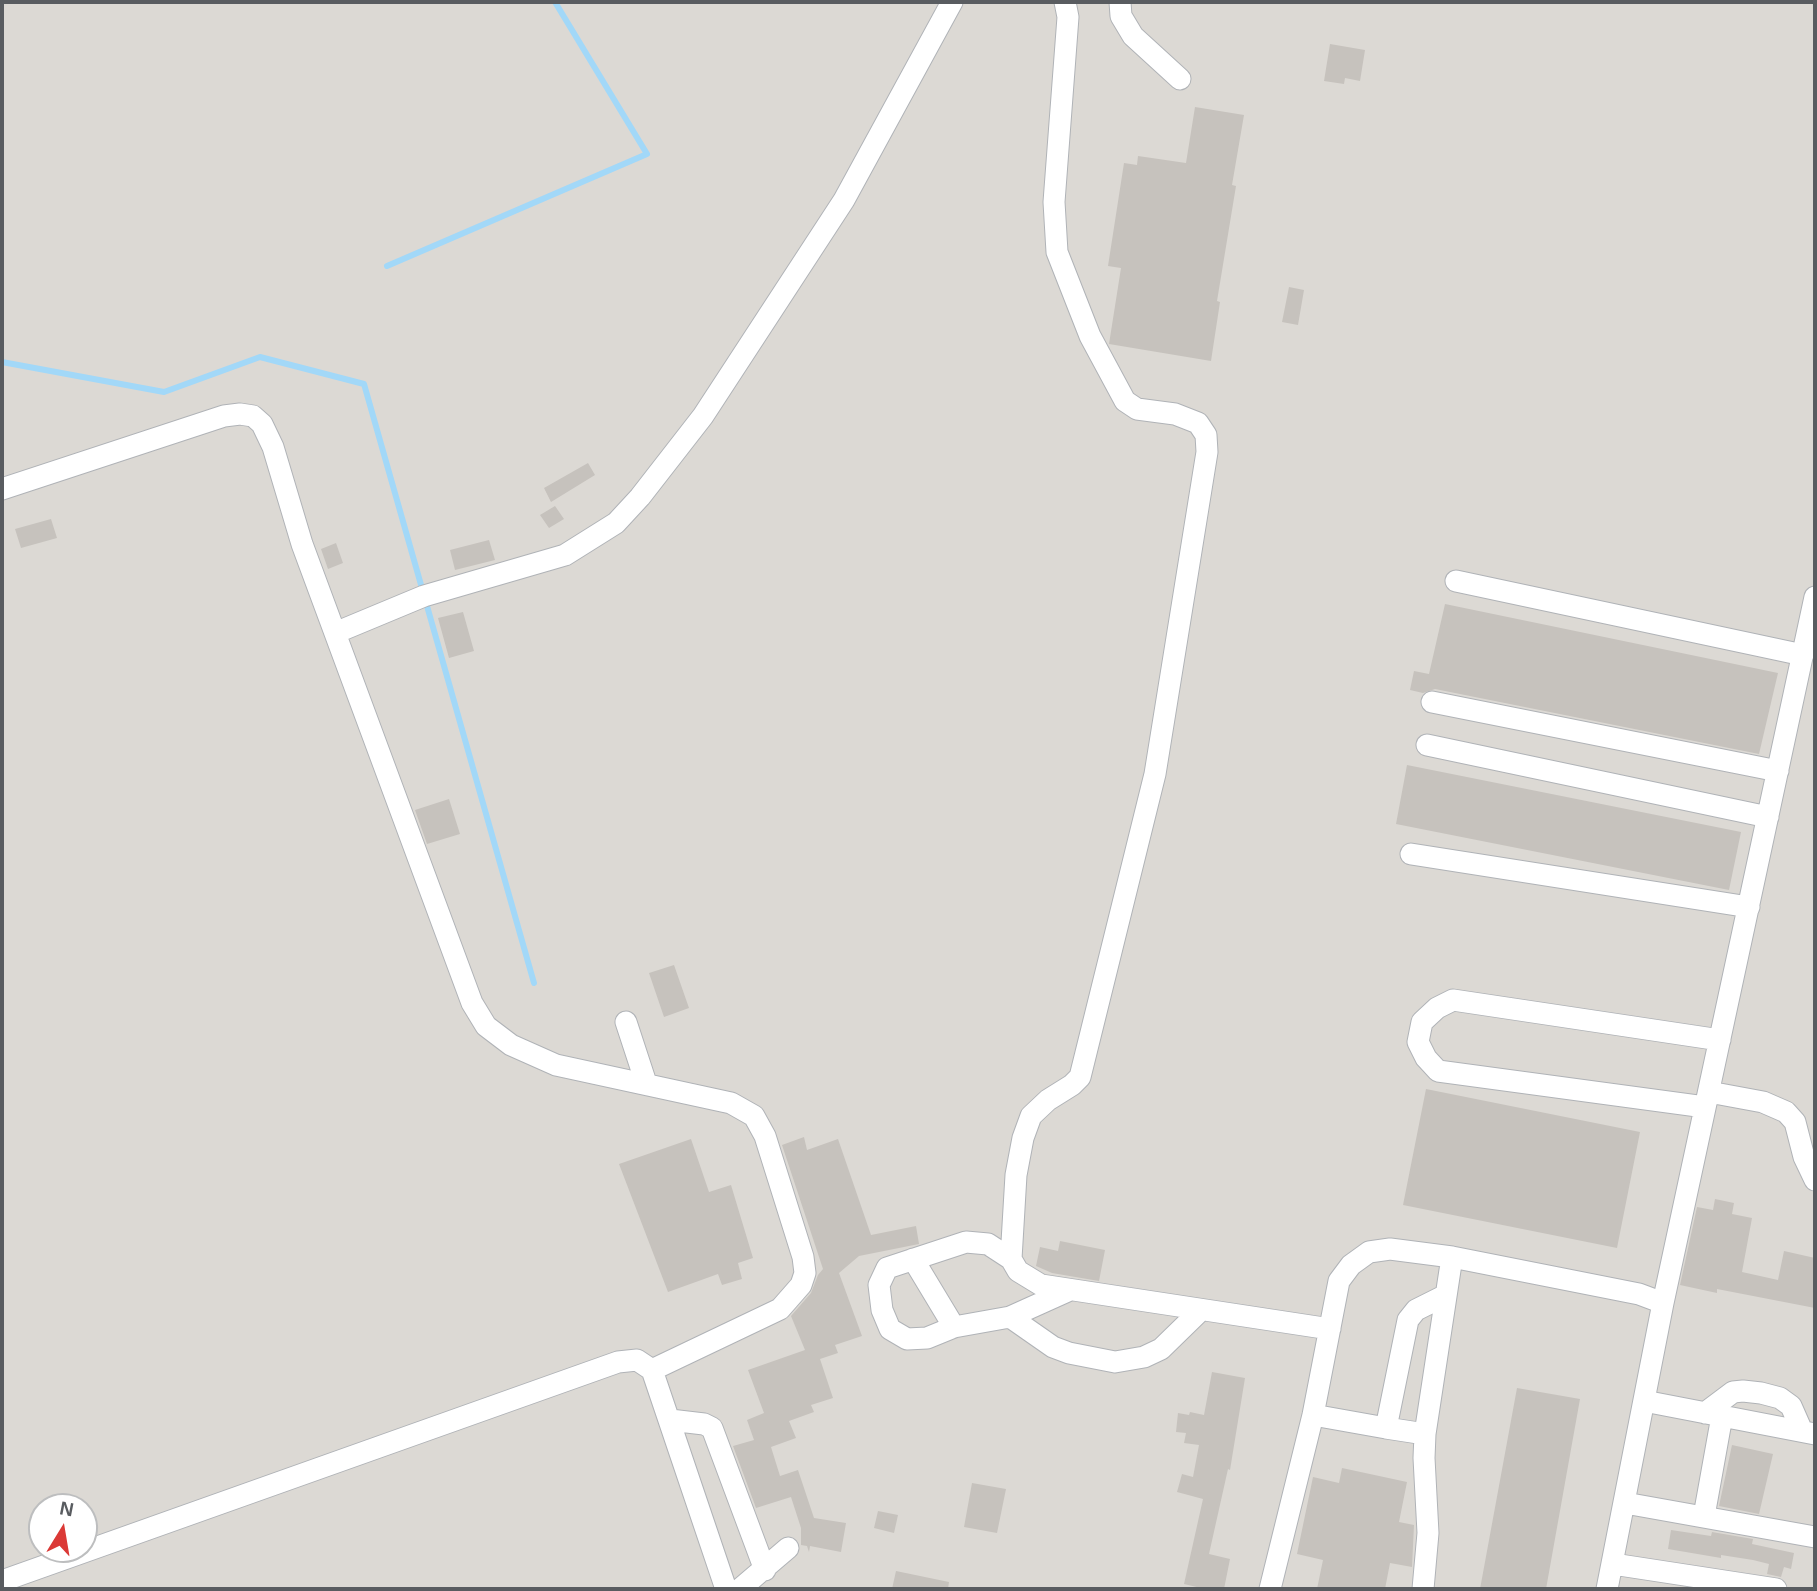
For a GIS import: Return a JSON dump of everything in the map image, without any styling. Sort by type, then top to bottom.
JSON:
[{"type":"lane","points":[[335,633],[424,596],[565,555],[616,523],[640,497],[703,416],[844,200],[952,2]]},
{"type":"lane","points":[[1120,2],[1121,16],[1133,36],[1180,79]]},
{"type":"lane","points":[[1011,1259],[1016,1175],[1023,1138],[1031,1116],[1080,1077],[1155,774],[1207,452],[1206,435],[1198,423],[1175,414],[1137,409],[1125,401],[1090,336],[1057,252],[1054,202],[1068,17],[1072,3]]},
{"type":"lane","points":[[2,489],[224,416],[253,416],[262,424],[272,447],[302,544],[472,1003],[486,1026],[511,1045],[556,1065],[731,1103],[754,1116],[765,1136],[803,1258],[805,1273],[801,1285],[780,1309],[652,1370]]},
{"type":"lane","points":[[1456,581],[1803,654]]},
{"type":"lane","points":[[1607,1589],[1663,1303],[1815,597]]},
{"type":"lane","points":[[1432,702],[1778,771]]},
{"type":"lane","points":[[1427,745],[1768,817]]},
{"type":"lane","points":[[1411,854],[1749,907]]},
{"type":"lane","points":[[1720,1040],[1453,1000],[1437,1007],[1422,1022],[1418,1042],[1426,1058],[1438,1071],[1707,1099],[1763,1102],[1786,1112],[1795,1122],[1804,1157],[1815,1180]]},
{"type":"lane","points":[[626,1022],[646,1083]]},
{"type":"lane","points":[[1070,1290],[1010,1317],[954,1327],[927,1338],[906,1339],[890,1329],[882,1310],[879,1285],[887,1268],[966,1242],[988,1244],[1011,1259],[1018,1271],[1041,1285],[1330,1329]]},
{"type":"lane","points":[[1270,1589],[1313,1415],[1339,1282],[1351,1265],[1369,1252],[1390,1249],[1452,1257],[1639,1294],[1663,1303]]},
{"type":"lane","points":[[1423,1589],[1428,1534],[1425,1434],[1452,1257]]},
{"type":"lane","points":[[913,1259],[954,1327]]},
{"type":"lane","points":[[1385,1428],[1408,1320],[1416,1310],[1447,1295]]},
{"type":"lane","points":[[1010,1317],[1053,1347],[1115,1362],[1144,1357],[1161,1349],[1201,1310]]},
{"type":"lane","points":[[2,1581],[618,1362],[636,1360],[652,1370],[726,1589]]},
{"type":"lane","points":[[1704,1516],[1714,1414],[1732,1392],[1761,1392],[1780,1398],[1791,1406],[1808,1432]]},
{"type":"lane","points":[[1644,1401],[1808,1432]]},
{"type":"lane","points":[[1313,1415],[1425,1434]]},
{"type":"lane","points":[[670,1420],[704,1424],[712,1428],[765,1570]]},
{"type":"lane","points":[[1625,1503],[1815,1537]]},
{"type":"lane","points":[[740,1589],[788,1548]]},
{"type":"lane","points":[[1613,1564],[1776,1589]]},
{"type":"shaded area","points":[[2,2],[1815,2],[1815,1589],[2,1589]]},
{"type":"building","points":[[1330,44],[1365,50],[1360,81],[1345,78],[1344,84],[1324,81]]},
{"type":"building","points":[[1195,107],[1244,115],[1232,185],[1236,186],[1217,301],[1220,302],[1211,361],[1109,344],[1121,268],[1108,266],[1124,163],[1137,165],[1138,156],[1186,163]]},
{"type":"building","points":[[1289,287],[1304,290],[1298,325],[1282,322]]},
{"type":"building","points":[[588,463],[595,475],[551,502],[544,488]]},
{"type":"building","points":[[555,506],[564,519],[549,528],[540,515]]},
{"type":"building","points":[[51,519],[57,538],[21,548],[15,529]]},
{"type":"building","points":[[489,540],[495,560],[455,570],[450,550]]},
{"type":"building","points":[[336,543],[343,563],[328,569],[321,549]]},
{"type":"building","points":[[1445,604],[1778,673],[1759,754],[1435,689],[1423,693],[1410,690],[1414,671],[1429,674]]},
{"type":"building","points":[[463,612],[474,651],[449,658],[438,618]]},
{"type":"building","points":[[1407,765],[1741,832],[1729,890],[1396,824]]},
{"type":"building","points":[[449,799],[460,834],[427,844],[415,810]]},
{"type":"building","points":[[674,965],[689,1008],[664,1017],[649,973]]},
{"type":"building","points":[[1426,1089],[1640,1132],[1617,1248],[1403,1205]]},
{"type":"building","points":[[804,1137],[807,1150],[838,1139],[871,1235],[916,1226],[919,1244],[859,1256],[839,1273],[862,1336],[835,1345],[838,1353],[820,1359],[833,1398],[811,1405],[814,1412],[789,1421],[796,1438],[771,1447],[780,1476],[798,1470],[814,1518],[846,1523],[841,1552],[810,1546],[809,1552],[807,1546],[801,1545],[801,1528],[791,1497],[756,1508],[733,1446],[754,1440],[747,1420],[764,1413],[748,1370],[805,1350],[791,1316],[811,1293],[823,1269],[782,1145]]},
{"type":"building","points":[[691,1139],[709,1192],[731,1185],[753,1258],[738,1263],[742,1279],[722,1285],[718,1274],[668,1292],[619,1164]]},
{"type":"building","points":[[1715,1199],[1734,1203],[1732,1214],[1752,1218],[1742,1272],[1778,1280],[1784,1251],[1815,1258],[1815,1308],[1717,1289],[1717,1293],[1680,1285],[1697,1207],[1713,1210]]},
{"type":"building","points":[[1060,1241],[1105,1250],[1099,1281],[1052,1273],[1036,1266],[1040,1247],[1058,1251]]},
{"type":"building","points":[[1212,1372],[1245,1378],[1230,1470],[1228,1469],[1209,1554],[1230,1559],[1224,1589],[1205,1589],[1184,1584],[1203,1499],[1177,1492],[1182,1474],[1193,1477],[1199,1445],[1184,1443],[1186,1433],[1176,1432],[1178,1413],[1204,1415]]},
{"type":"building","points":[[1517,1388],[1580,1399],[1546,1589],[1480,1589]]},
{"type":"building","points":[[1732,1445],[1773,1454],[1759,1514],[1719,1506]]},
{"type":"building","points":[[1342,1468],[1407,1482],[1399,1522],[1414,1525],[1412,1567],[1390,1563],[1385,1589],[1317,1589],[1323,1560],[1297,1554],[1313,1477],[1339,1483]]},
{"type":"building","points":[[972,1483],[1006,1489],[997,1533],[964,1527]]},
{"type":"building","points":[[878,1511],[898,1515],[894,1533],[874,1528]]},
{"type":"building","points":[[1671,1530],[1711,1536],[1712,1532],[1753,1539],[1752,1544],[1794,1553],[1791,1569],[1784,1567],[1781,1577],[1767,1574],[1769,1564],[1753,1560],[1721,1555],[1721,1558],[1668,1549]]},
{"type":"building","points":[[896,1571],[949,1582],[948,1589],[892,1589]]},
{"type":"waterway","points":[[387,266],[647,154],[555,2]]},
{"type":"waterway","points":[[2,362],[164,392],[260,357],[364,384],[534,983]]}]
